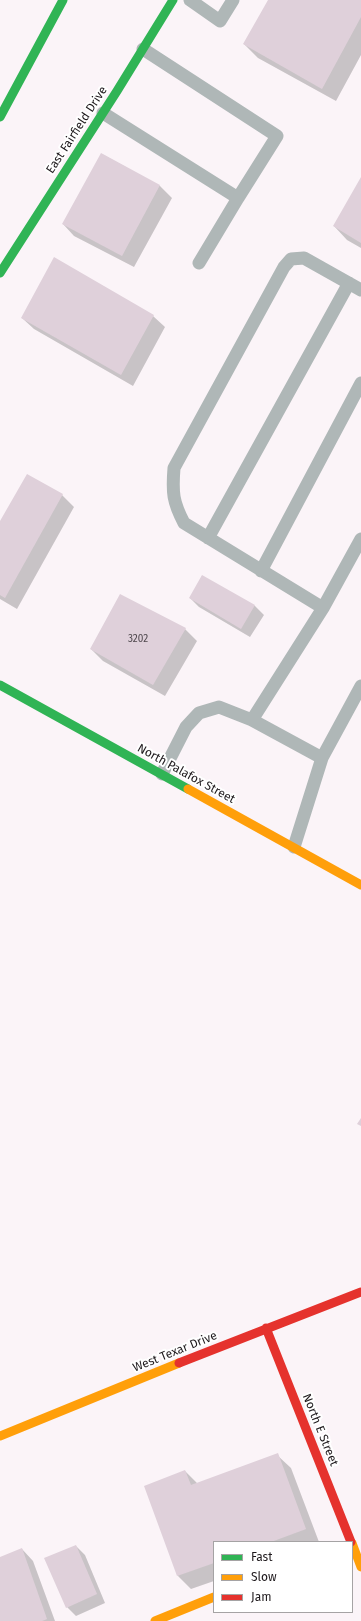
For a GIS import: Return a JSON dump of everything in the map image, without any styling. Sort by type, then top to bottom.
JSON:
[{"type":"main road","points":[[0,117],[63,0]]},
{"type":"main road","name":"East Fairfield Drive","points":[[0,273],[103,113],[173,0]]},
{"type":"main road","name":"North Palafox Street","points":[[0,685],[361,885]]},
{"type":"main road","name":"West Texar Drive","points":[[0,1436],[266,1328],[361,1292]]},
{"type":"main road","name":"North E Street","points":[[266,1328],[354,1539],[361,1567]]},
{"type":"main road","points":[[155,1621],[213,1597]]},
{"type":"lane","points":[[190,0],[220,21],[233,0]]},
{"type":"lane","points":[[143,49],[277,136],[199,263]]},
{"type":"lane","points":[[103,113],[238,198]]},
{"type":"lane","points":[[323,608],[184,523],[174,505],[174,468],[284,267],[291,258],[304,258],[361,290]]},
{"type":"lane","points":[[208,538],[349,283]]},
{"type":"lane","points":[[261,571],[361,383]]},
{"type":"lane","points":[[252,720],[323,608],[361,539]]},
{"type":"lane","points":[[294,847],[322,758],[361,686]]},
{"type":"lane","points":[[162,774],[186,727],[199,713],[219,707],[252,720],[322,758]]},
{"type":"building","points":[[268,0],[361,0],[361,17],[322,89],[243,44]]},
{"type":"building","points":[[101,153],[160,185],[122,256],[62,224]]},
{"type":"building","points":[[361,177],[361,243],[333,226]]},
{"type":"building","points":[[54,257],[154,315],[121,375],[21,318]]},
{"type":"building","points":[[27,474],[63,494],[5,598],[0,595],[0,521]]},
{"type":"building","points":[[202,575],[255,605],[241,629],[189,598]]},
{"type":"building","points":[[120,594],[186,628],[153,685],[90,649]]},
{"type":"building","points":[[361,1118],[361,1126],[357,1124]]},
{"type":"building","points":[[278,1453],[306,1529],[274,1541],[213,1541],[213,1563],[177,1576],[144,1486],[185,1470],[191,1485]]},
{"type":"building","points":[[76,1545],[97,1594],[66,1608],[44,1558]]},
{"type":"building","points":[[22,1548],[47,1619],[42,1621],[0,1621],[0,1557]]},
{"type":"traffic: fast","points":[[0,117],[63,0]]},
{"type":"traffic: fast","points":[[0,273],[117,91],[173,0]]},
{"type":"traffic: fast","points":[[0,685],[188,789]]},
{"type":"traffic: slow","points":[[188,789],[361,885]]},
{"type":"traffic: slow","points":[[0,1436],[179,1363]]},
{"type":"traffic: slow","points":[[353,1546],[361,1567]]},
{"type":"traffic: slow","points":[[155,1621],[213,1597]]},
{"type":"traffic: jam","points":[[179,1363],[361,1292]]},
{"type":"traffic: jam","points":[[266,1328],[351,1541]]}]
